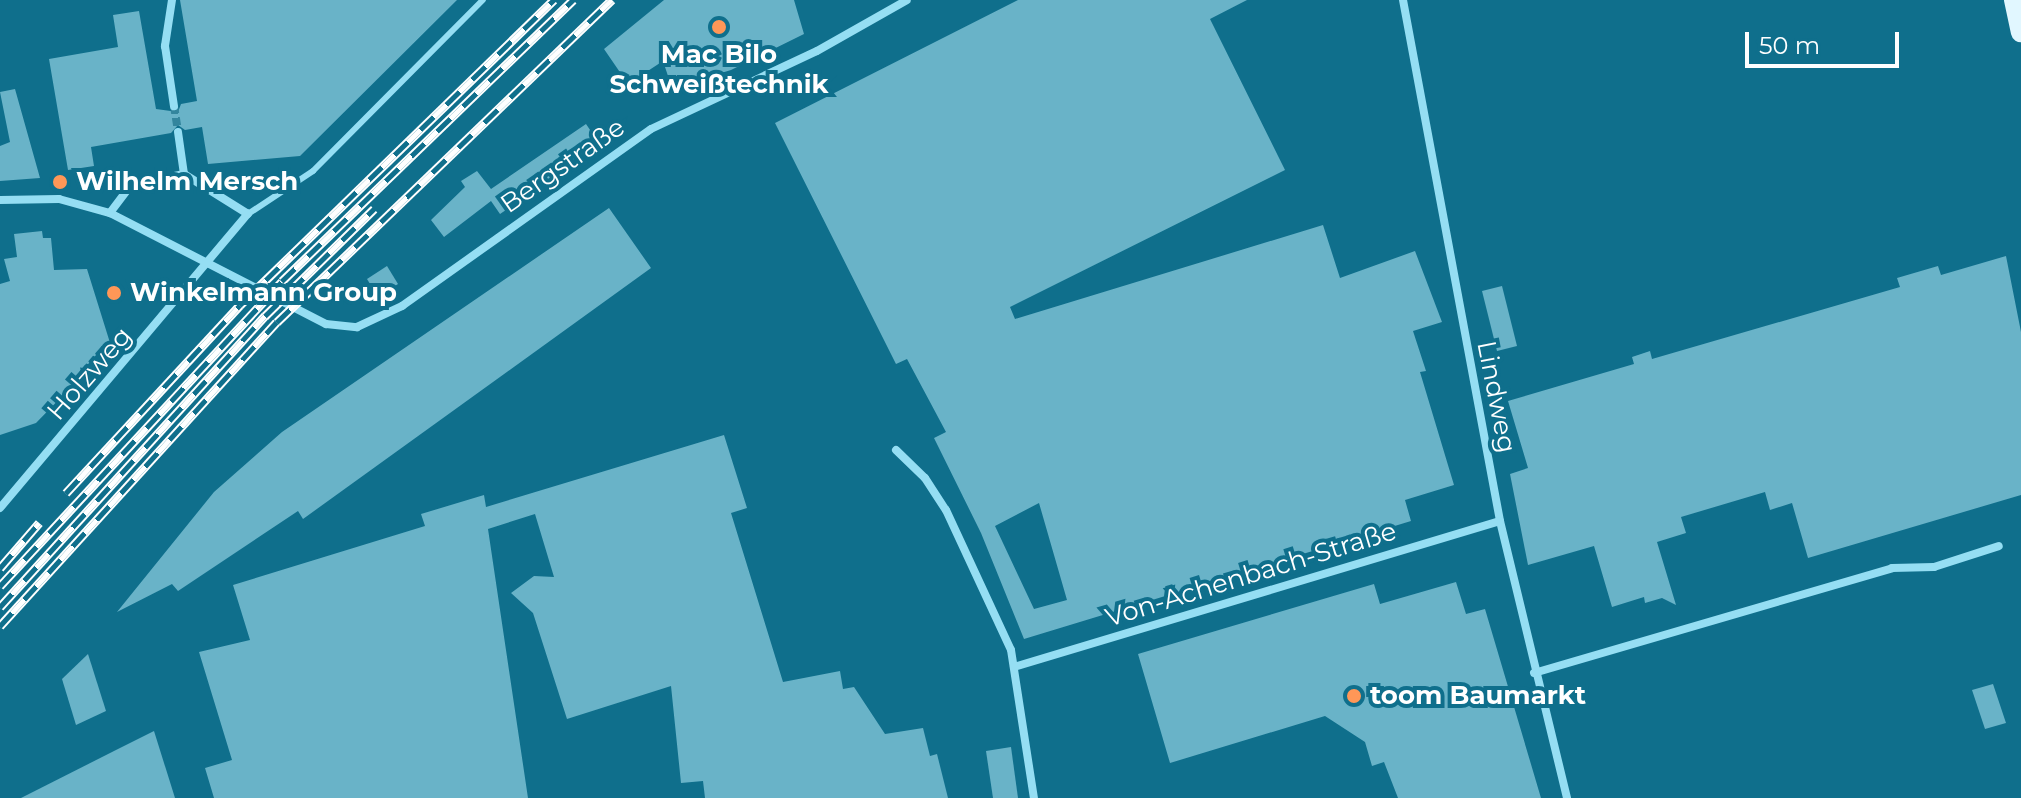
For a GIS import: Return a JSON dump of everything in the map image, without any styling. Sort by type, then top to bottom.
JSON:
[{"type":"main road","points":[[2014,0],[2021,32]]},
{"type":"street","points":[[172,0],[165,46],[174,106]]},
{"type":"street","name":"Bergstraße","points":[[0,200],[59,199],[110,213],[326,324],[357,327],[391,313],[651,129],[817,51],[907,0]]},
{"type":"street","name":"Lindweg","points":[[1403,0],[1500,521],[1534,673],[1567,798]]},
{"type":"street","points":[[178,132],[184,174]]},
{"type":"street","points":[[110,213],[131,185],[184,174],[248,214]]},
{"type":"street","name":"Holzweg","points":[[0,508],[248,214]]},
{"type":"street","points":[[896,450],[925,478],[946,510],[1014,667],[1034,798]]},
{"type":"street","name":"Von-Achenbach-Straße","points":[[1014,667],[1500,521]]},
{"type":"street","points":[[1534,673],[1892,568],[1934,567],[1999,546]]},
{"type":"lane","points":[[248,214],[313,171],[483,0]]},
{"type":"building","points":[[180,0],[457,0],[300,156],[208,164],[202,127],[185,130],[178,125],[171,133],[91,147],[94,166],[68,170],[49,59],[118,47],[113,15],[139,11],[156,109],[178,112],[181,104],[197,101]]},
{"type":"building","points":[[664,0],[794,0],[804,34],[731,70],[672,88],[663,61],[628,84],[604,49]]},
{"type":"building","points":[[1018,0],[1247,0],[1210,19],[1285,170],[1010,307],[1015,319],[1323,225],[1340,278],[1415,251],[1442,322],[1413,331],[1426,371],[1420,372],[1454,485],[1405,500],[1411,521],[1024,639],[981,533],[934,438],[946,432],[907,359],[896,364],[775,123]],"holes":[[[1039,503],[1067,600],[1034,609],[995,526]]]},
{"type":"building","points":[[15,89],[40,178],[0,181],[0,146],[10,142],[0,92]]},
{"type":"building","points":[[586,124],[601,146],[500,214],[491,201],[444,237],[431,220],[465,187],[461,181],[477,171],[491,189]]},
{"type":"building","points":[[609,208],[651,268],[303,519],[298,511],[178,591],[172,584],[117,612],[214,492],[282,432]]},
{"type":"building","points":[[42,231],[43,238],[51,238],[54,270],[87,269],[111,346],[36,423],[0,435],[0,284],[10,281],[4,259],[17,257],[14,234]]},
{"type":"building","points":[[2006,256],[2021,332],[2021,495],[1808,558],[1792,503],[1770,510],[1765,492],[1681,517],[1686,533],[1657,542],[1676,605],[1662,598],[1645,603],[1644,597],[1612,607],[1594,546],[1528,565],[1510,474],[1528,468],[1508,401],[1634,364],[1632,357],[1650,351],[1652,359],[1900,287],[1897,278],[1938,266],[1941,275]]},
{"type":"building","points":[[387,266],[398,284],[378,297],[367,279]]},
{"type":"building","points":[[1502,286],[1517,346],[1497,351],[1482,291]]},
{"type":"building","points":[[724,435],[747,508],[731,513],[783,682],[840,671],[843,689],[854,687],[885,734],[923,728],[930,756],[937,754],[948,798],[705,798],[703,781],[681,783],[671,686],[567,719],[533,613],[511,593],[534,576],[554,577],[535,514],[488,529],[528,798],[214,798],[205,768],[232,760],[199,652],[250,640],[233,585],[425,526],[421,514],[484,495],[486,507]]},
{"type":"building","name":"toom Baumarkt","points":[[1456,582],[1466,614],[1485,609],[1541,798],[1398,798],[1384,762],[1372,766],[1365,742],[1325,716],[1170,763],[1138,654],[1374,584],[1380,604]]},
{"type":"building","points":[[88,654],[106,711],[76,725],[62,679]]},
{"type":"building","points":[[1993,684],[2006,723],[1985,729],[1972,690]]},
{"type":"building","points":[[154,731],[175,798],[21,798],[116,750]]},
{"type":"building","points":[[1011,747],[1018,798],[993,798],[986,751]]},
{"type":"tunnel","points":[[174,106],[178,132]]},
{"type":"railway","points":[[66,493],[240,305],[554,0]]},
{"type":"railway","points":[[0,586],[282,281],[573,0]]},
{"type":"railway","points":[[0,626],[277,322],[612,0]]},
{"type":"railway","points":[[0,607],[265,316],[374,209]]},
{"type":"railway","points":[[0,568],[39,523]]},
{"type":"place","name":"Mac Bilo Schweißtechnik","points":[[719,27]]},
{"type":"place","name":"Wilhelm Mersch","points":[[60,182]]},
{"type":"place","name":"Winkelmann Group","points":[[114,293]]},
{"type":"place","name":"toom Baumarkt","points":[[1354,696]]}]
